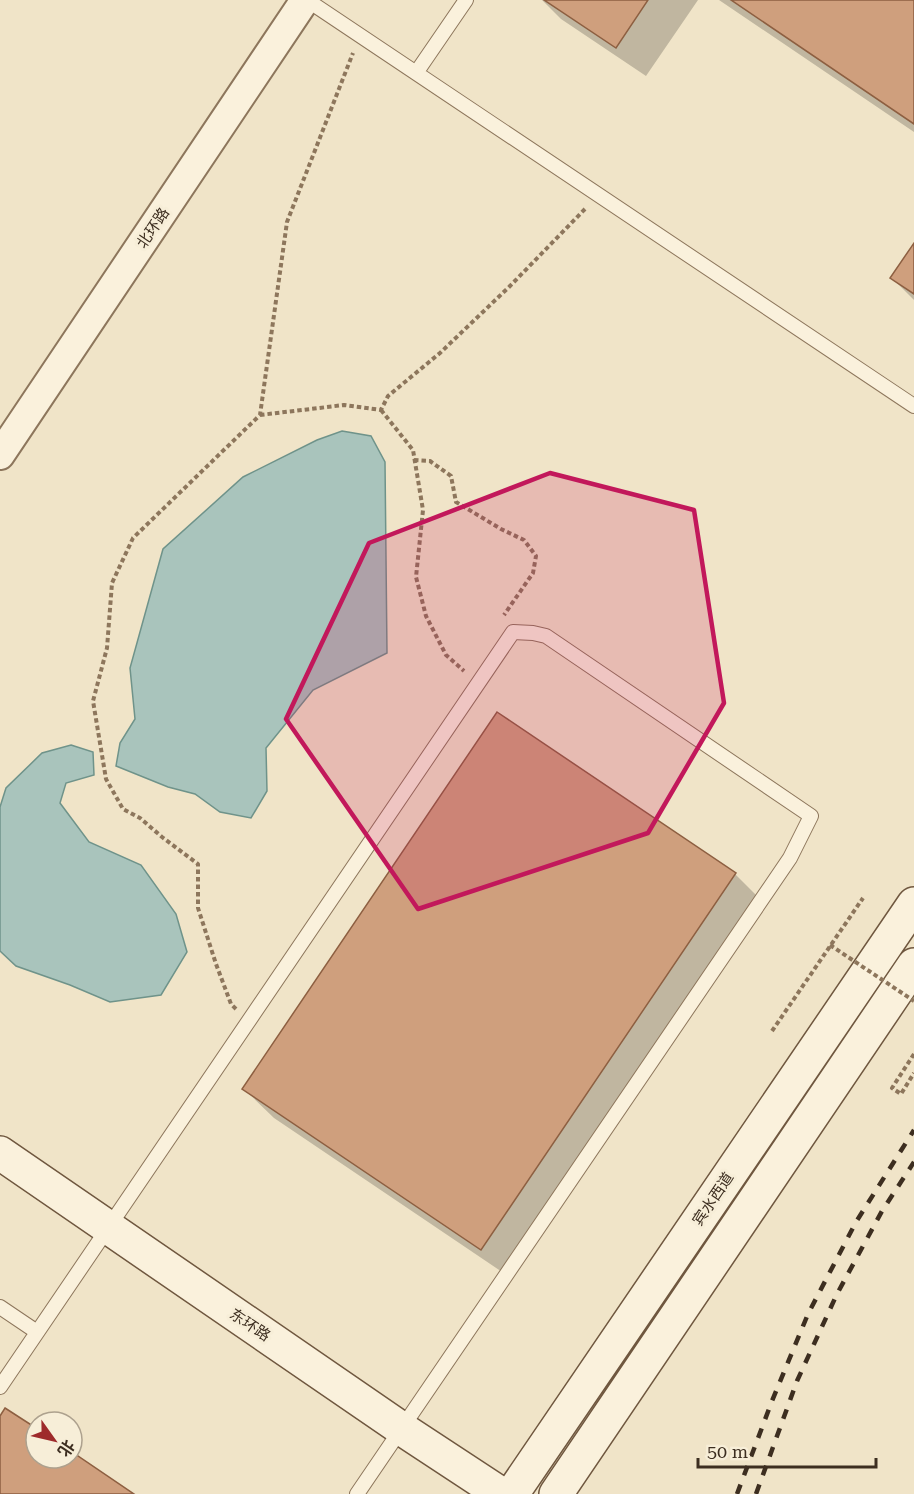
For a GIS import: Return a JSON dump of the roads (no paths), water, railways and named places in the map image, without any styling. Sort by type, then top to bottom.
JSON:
[{"type":"main road","name":"宾水西道","points":[[512,1494],[914,904]]},
{"type":"main road","points":[[556,1494],[914,965]]},
{"type":"main road","name":"东环路","points":[[0,1153],[402,1429],[501,1494]]},
{"type":"street","name":"北环路","points":[[0,455],[306,0]]},
{"type":"lane","points":[[306,0],[914,406]]},
{"type":"lane","points":[[416,73],[466,0]]},
{"type":"lane","points":[[0,1387],[513,632],[546,636],[812,816],[790,858],[357,1494]]},
{"type":"lane","points":[[0,1307],[37,1332]]},
{"type":"water","points":[[342,431],[371,436],[385,462],[387,653],[313,690],[266,748],[267,791],[251,818],[220,812],[195,794],[168,787],[116,766],[120,743],[135,719],[130,668],[163,549],[243,477],[317,440]]},
{"type":"water","points":[[71,745],[93,752],[94,775],[66,783],[60,803],[89,842],[141,865],[176,914],[187,952],[161,995],[110,1002],[16,966],[0,951],[0,807],[6,788],[42,753]]},
{"type":"railway","points":[[737,1494],[808,1314],[856,1222],[914,1130]]},
{"type":"railway","points":[[756,1494],[797,1381],[837,1294],[882,1211],[914,1162]]}]
